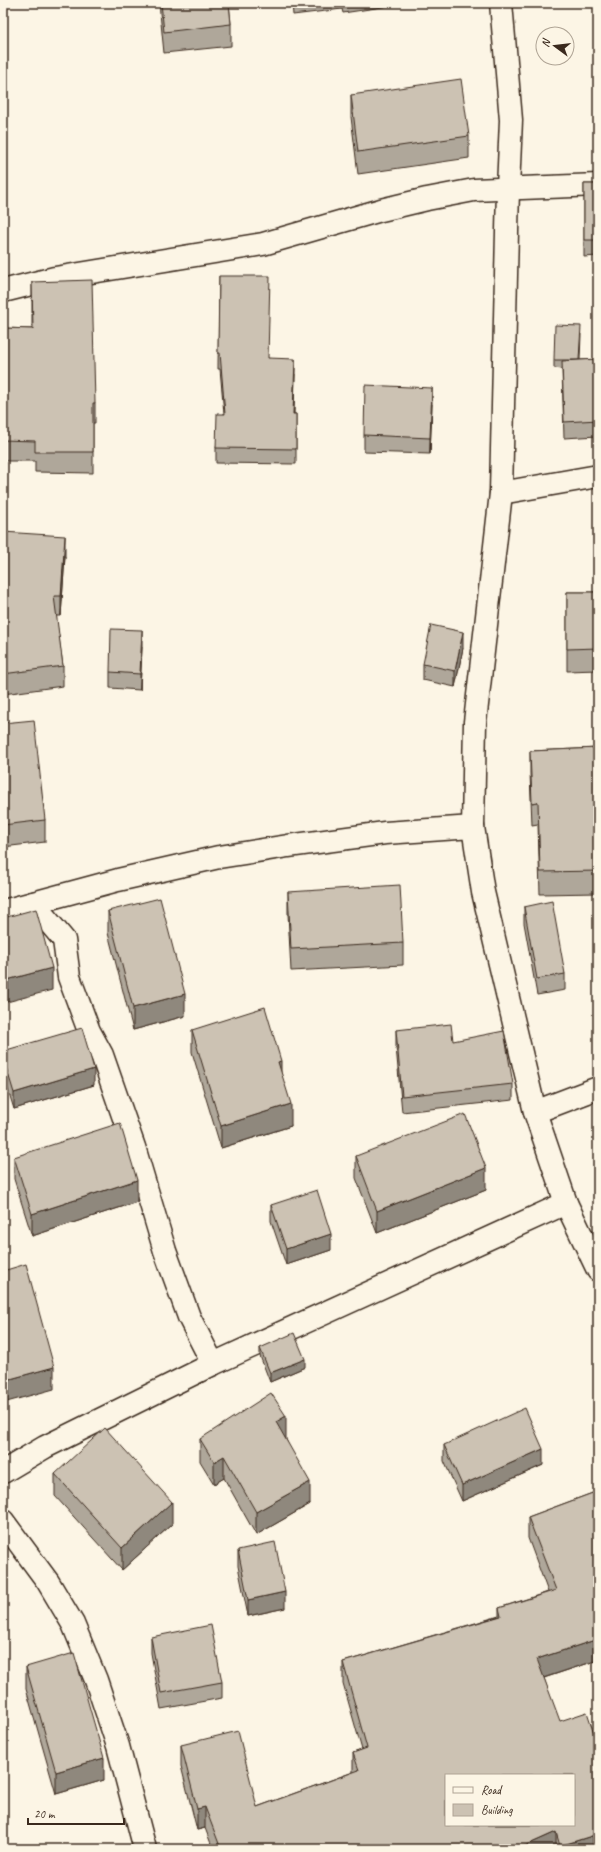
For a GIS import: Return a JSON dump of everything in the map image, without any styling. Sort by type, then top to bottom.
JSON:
[{"type":"street","points":[[501,3],[511,120],[501,493],[475,722],[472,827],[483,892],[535,1112],[566,1203],[598,1270]]},
{"type":"street","points":[[3,291],[55,278],[263,244],[427,199],[474,190],[598,185]]},
{"type":"street","points":[[501,493],[598,476]]},
{"type":"street","points":[[3,911],[118,880],[219,857],[385,832],[472,827]]},
{"type":"street","points":[[33,903],[64,940],[69,977],[89,1031],[102,1055],[134,1147],[165,1251],[189,1317],[214,1364]]},
{"type":"street","points":[[535,1112],[598,1088]]},
{"type":"street","points":[[3,1472],[45,1447],[214,1364],[566,1203]]},
{"type":"street","points":[[3,1521],[48,1582],[73,1624],[96,1680],[118,1746],[145,1849]]},
{"type":"building","points":[[161,3],[229,3],[231,24],[164,32]]},
{"type":"building","points":[[461,79],[469,136],[358,152],[351,95]]},
{"type":"building","points":[[584,184],[598,184],[598,240],[584,240]]},
{"type":"building","points":[[219,276],[270,276],[268,358],[295,359],[293,414],[296,414],[296,449],[216,448],[217,414],[225,414],[220,353],[218,353]]},
{"type":"building","points":[[92,280],[95,403],[93,403],[93,452],[35,452],[35,441],[3,440],[3,328],[33,329],[32,282]]},
{"type":"building","points":[[555,325],[581,326],[579,360],[554,360]]},
{"type":"building","points":[[598,359],[598,420],[564,422],[562,361]]},
{"type":"building","points":[[365,385],[432,388],[430,438],[364,435]]},
{"type":"building","points":[[3,532],[65,536],[61,596],[54,596],[63,666],[3,674]]},
{"type":"building","points":[[567,592],[598,592],[598,648],[567,649]]},
{"type":"building","points":[[431,625],[463,632],[455,671],[423,664]]},
{"type":"building","points":[[111,629],[142,630],[140,674],[110,672]]},
{"type":"building","points":[[34,720],[45,820],[3,825],[3,723]]},
{"type":"building","points":[[598,748],[598,871],[540,872],[538,802],[532,803],[530,751]]},
{"type":"building","points":[[400,885],[403,943],[291,949],[288,892]]},
{"type":"building","points":[[160,898],[185,994],[133,1008],[108,911]]},
{"type":"building","points":[[552,901],[565,974],[537,979],[524,907]]},
{"type":"building","points":[[36,909],[52,968],[3,981],[3,918]]},
{"type":"building","points":[[265,1007],[281,1061],[278,1062],[291,1104],[221,1126],[192,1030]]},
{"type":"building","points":[[451,1024],[453,1041],[504,1031],[513,1084],[402,1096],[396,1030]]},
{"type":"building","points":[[82,1028],[94,1069],[14,1093],[3,1057],[3,1051]]},
{"type":"building","points":[[465,1114],[486,1168],[377,1211],[356,1156]]},
{"type":"building","points":[[120,1123],[137,1180],[32,1214],[14,1157]]},
{"type":"building","points":[[317,1190],[331,1234],[286,1249],[271,1205]]},
{"type":"building","points":[[26,1264],[54,1367],[3,1381],[3,1271]]},
{"type":"building","points":[[294,1333],[305,1359],[270,1373],[260,1348]]},
{"type":"building","points":[[271,1393],[286,1416],[276,1422],[310,1482],[256,1512],[224,1456],[214,1462],[200,1439]]},
{"type":"building","points":[[525,1408],[543,1449],[462,1485],[444,1445]]},
{"type":"building","points":[[105,1428],[172,1502],[122,1548],[55,1474]]},
{"type":"building","points":[[598,1491],[598,1639],[537,1659],[560,1721],[587,1712],[598,1745],[598,1834],[560,1846],[556,1832],[518,1849],[221,1849],[205,1807],[197,1809],[181,1745],[238,1731],[257,1807],[359,1770],[353,1753],[367,1748],[343,1662],[501,1616],[499,1608],[556,1590],[528,1517]]},
{"type":"building","points":[[275,1542],[285,1592],[248,1600],[238,1550]]},
{"type":"building","points":[[211,1625],[222,1682],[161,1693],[151,1637]]},
{"type":"building","points":[[74,1653],[104,1758],[56,1772],[26,1667]]}]
